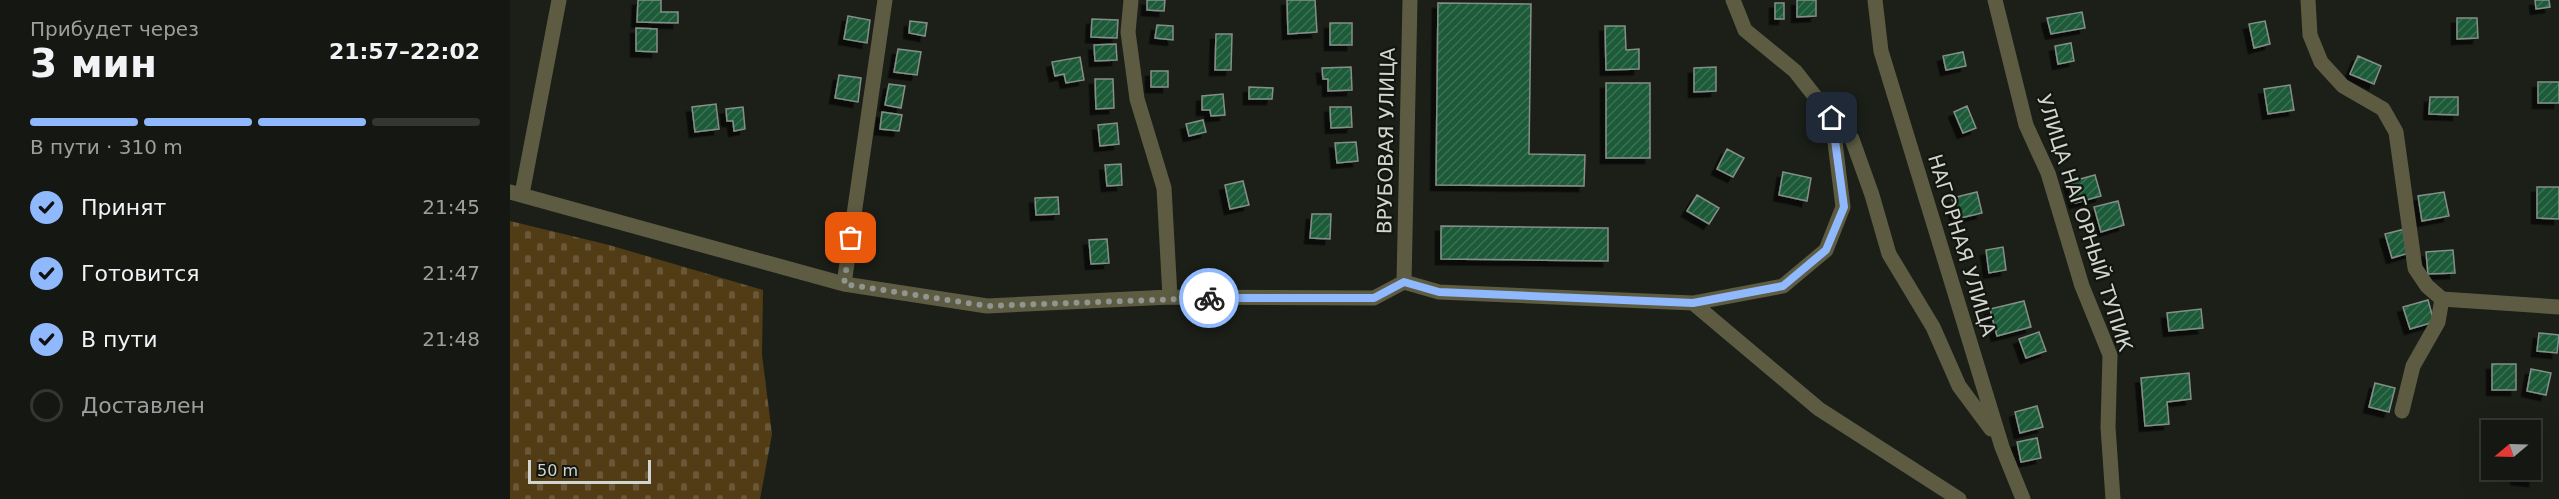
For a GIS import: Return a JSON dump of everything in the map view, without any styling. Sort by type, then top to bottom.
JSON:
[{"type":"street","points":[[559,0],[516,193],[844,284],[987,306],[1170,297],[1374,298],[1404,282],[1439,292],[1693,303],[1783,286],[1826,250],[1844,207],[1832,118]]},
{"type":"street","points":[[844,284],[885,0]]},
{"type":"street","points":[[1131,0],[1128,32],[1137,99],[1164,188],[1170,297]]},
{"type":"street","name":"ВРУБОВАЯ УЛИЦА","points":[[1404,282],[1410,0]]},
{"type":"street","points":[[1733,0],[1745,30],[1795,71],[1832,118],[1852,139],[1872,195],[1889,254],[1934,327],[1959,386],[2002,447]]},
{"type":"street","name":"НАГОРНАЯ УЛИЦА","points":[[1875,0],[1881,51],[2002,447],[2023,499]]},
{"type":"street","name":"УЛИЦА НАГОРНЫЙ ТУПИК","points":[[1995,0],[2026,125],[2048,173],[2082,286],[2110,355],[2108,428],[2113,499]]},
{"type":"street","points":[[2308,0],[2310,35],[2321,62],[2343,86],[2383,109],[2396,132],[2415,268],[2427,286],[2442,299],[2559,307]]},
{"type":"street","points":[[2402,411],[2413,366],[2438,322],[2442,299]]},
{"type":"street","points":[[1693,303],[1819,409],[1959,499]]},
{"type":"green space","points":[[510,221],[609,245],[763,290],[762,355],[772,434],[760,499],[510,499]]},
{"type":"building","points":[[638,0],[661,0],[661,12],[678,12],[678,23],[637,22]]},
{"type":"building","points":[[1147,0],[1165,0],[1164,11],[1147,10]]},
{"type":"building","points":[[1287,0],[1315,0],[1317,32],[1288,34]]},
{"type":"building","points":[[1797,0],[1816,0],[1816,16],[1797,17]]},
{"type":"building","points":[[2535,0],[2549,0],[2550,7],[2536,9]]},
{"type":"building","points":[[1438,3],[1531,4],[1529,154],[1585,155],[1584,186],[1436,185]]},
{"type":"building","points":[[1775,3],[1784,3],[1784,19],[1775,19]]},
{"type":"building","points":[[2082,12],[2085,28],[2051,34],[2047,18]]},
{"type":"building","points":[[848,16],[870,20],[867,43],[844,39]]},
{"type":"building","points":[[2457,18],[2477,18],[2478,38],[2457,39]]},
{"type":"building","points":[[1092,19],[1118,20],[1117,38],[1091,37]]},
{"type":"building","points":[[910,21],[927,23],[925,36],[909,33]]},
{"type":"building","points":[[2265,21],[2270,44],[2254,48],[2249,24]]},
{"type":"building","points":[[1330,23],[1352,23],[1352,45],[1330,45]]},
{"type":"building","points":[[1157,25],[1173,26],[1173,40],[1155,38]]},
{"type":"building","points":[[1605,26],[1625,26],[1626,50],[1639,49],[1639,69],[1606,70]]},
{"type":"building","points":[[636,28],[657,29],[657,52],[636,51]]},
{"type":"building","points":[[1216,34],[1232,34],[1231,70],[1215,70]]},
{"type":"building","points":[[2071,43],[2074,61],[2058,64],[2055,46]]},
{"type":"building","points":[[1116,44],[1117,60],[1095,61],[1094,45]]},
{"type":"building","points":[[898,49],[921,52],[917,75],[894,72]]},
{"type":"building","points":[[1963,52],[1966,66],[1946,70],[1943,56]]},
{"type":"building","points":[[2358,56],[2381,66],[2374,84],[2350,74]]},
{"type":"building","points":[[1080,57],[1084,80],[1066,83],[1064,74],[1055,76],[1052,62]]},
{"type":"building","points":[[1351,67],[1352,90],[1328,91],[1328,79],[1323,79],[1322,68]]},
{"type":"building","points":[[1716,67],[1716,91],[1694,92],[1694,68]]},
{"type":"building","points":[[1151,71],[1168,71],[1168,87],[1151,87]]},
{"type":"building","points":[[839,75],[861,78],[858,102],[835,98]]},
{"type":"building","points":[[1095,79],[1113,79],[1114,108],[1096,109]]},
{"type":"building","points":[[2538,82],[2559,82],[2559,103],[2538,103]]},
{"type":"building","points":[[1606,83],[1650,83],[1650,158],[1606,158]]},
{"type":"building","points":[[889,84],[905,86],[901,108],[885,105]]},
{"type":"building","points":[[2290,85],[2294,110],[2268,114],[2264,89]]},
{"type":"building","points":[[1249,87],[1273,88],[1272,99],[1249,99]]},
{"type":"building","points":[[1223,94],[1225,115],[1211,116],[1210,110],[1202,110],[1202,96]]},
{"type":"building","points":[[2430,97],[2458,97],[2458,115],[2429,114]]},
{"type":"building","points":[[716,104],[719,129],[695,132],[692,107]]},
{"type":"building","points":[[1967,106],[1976,128],[1963,133],[1954,112]]},
{"type":"building","points":[[743,107],[745,129],[734,131],[733,121],[727,121],[726,109]]},
{"type":"building","points":[[1330,107],[1351,107],[1352,127],[1331,128]]},
{"type":"building","points":[[882,112],[902,115],[899,131],[880,129]]},
{"type":"building","points":[[1203,120],[1206,132],[1189,136],[1186,124]]},
{"type":"building","points":[[1117,123],[1119,144],[1100,146],[1098,125]]},
{"type":"building","points":[[1356,142],[1358,161],[1337,163],[1335,143]]},
{"type":"building","points":[[1727,149],[1744,158],[1733,177],[1717,169]]},
{"type":"building","points":[[1121,164],[1122,185],[1107,186],[1105,165]]},
{"type":"building","points":[[1783,172],[1811,178],[1807,201],[1779,195]]},
{"type":"building","points":[[2095,175],[2101,196],[2075,203],[2069,182]]},
{"type":"building","points":[[1243,181],[1249,205],[1230,209],[1225,185]]},
{"type":"building","points":[[2537,187],[2559,187],[2559,219],[2537,218]]},
{"type":"building","points":[[1977,192],[1982,213],[1956,219],[1952,198]]},
{"type":"building","points":[[2444,192],[2449,216],[2422,221],[2418,196]]},
{"type":"building","points":[[1697,195],[1719,208],[1709,224],[1687,211]]},
{"type":"building","points":[[1058,197],[1059,214],[1036,215],[1035,198]]},
{"type":"building","points":[[2118,201],[2124,225],[2101,232],[2094,207]]},
{"type":"building","points":[[1312,214],[1331,214],[1330,239],[1310,238]]},
{"type":"building","points":[[1441,226],[1608,228],[1608,261],[1441,259]]},
{"type":"building","points":[[2405,229],[2412,252],[2392,258],[2385,234]]},
{"type":"building","points":[[1107,239],[1109,263],[1091,264],[1089,240]]},
{"type":"building","points":[[2003,247],[2006,270],[1989,273],[1986,250]]},
{"type":"building","points":[[2453,250],[2455,273],[2428,274],[2426,252]]},
{"type":"building","points":[[2428,300],[2434,322],[2410,329],[2403,307]]},
{"type":"building","points":[[2024,301],[2031,327],[1997,336],[1990,309]]},
{"type":"building","points":[[2201,309],[2203,328],[2169,331],[2167,313]]},
{"type":"building","points":[[2039,332],[2046,351],[2026,358],[2019,339]]},
{"type":"building","points":[[2539,333],[2559,335],[2557,353],[2537,351]]},
{"type":"building","points":[[2492,364],[2516,364],[2516,390],[2492,390]]},
{"type":"building","points":[[2531,369],[2551,373],[2546,395],[2527,391]]},
{"type":"building","points":[[2189,373],[2191,399],[2167,402],[2169,424],[2145,426],[2141,378]]},
{"type":"building","points":[[2375,383],[2395,388],[2389,412],[2369,407]]},
{"type":"building","points":[[2037,406],[2043,427],[2020,433],[2015,412]]},
{"type":"building","points":[[2037,438],[2041,458],[2021,462],[2017,442]]},
{"type":"way so far","points":[[851,238],[844,284],[987,306],[1170,297],[1209,298]]},
{"type":"route","points":[[1209,298],[1374,298],[1404,282],[1439,292],[1693,303],[1783,286],[1826,250],[1844,207],[1832,118]]}]
